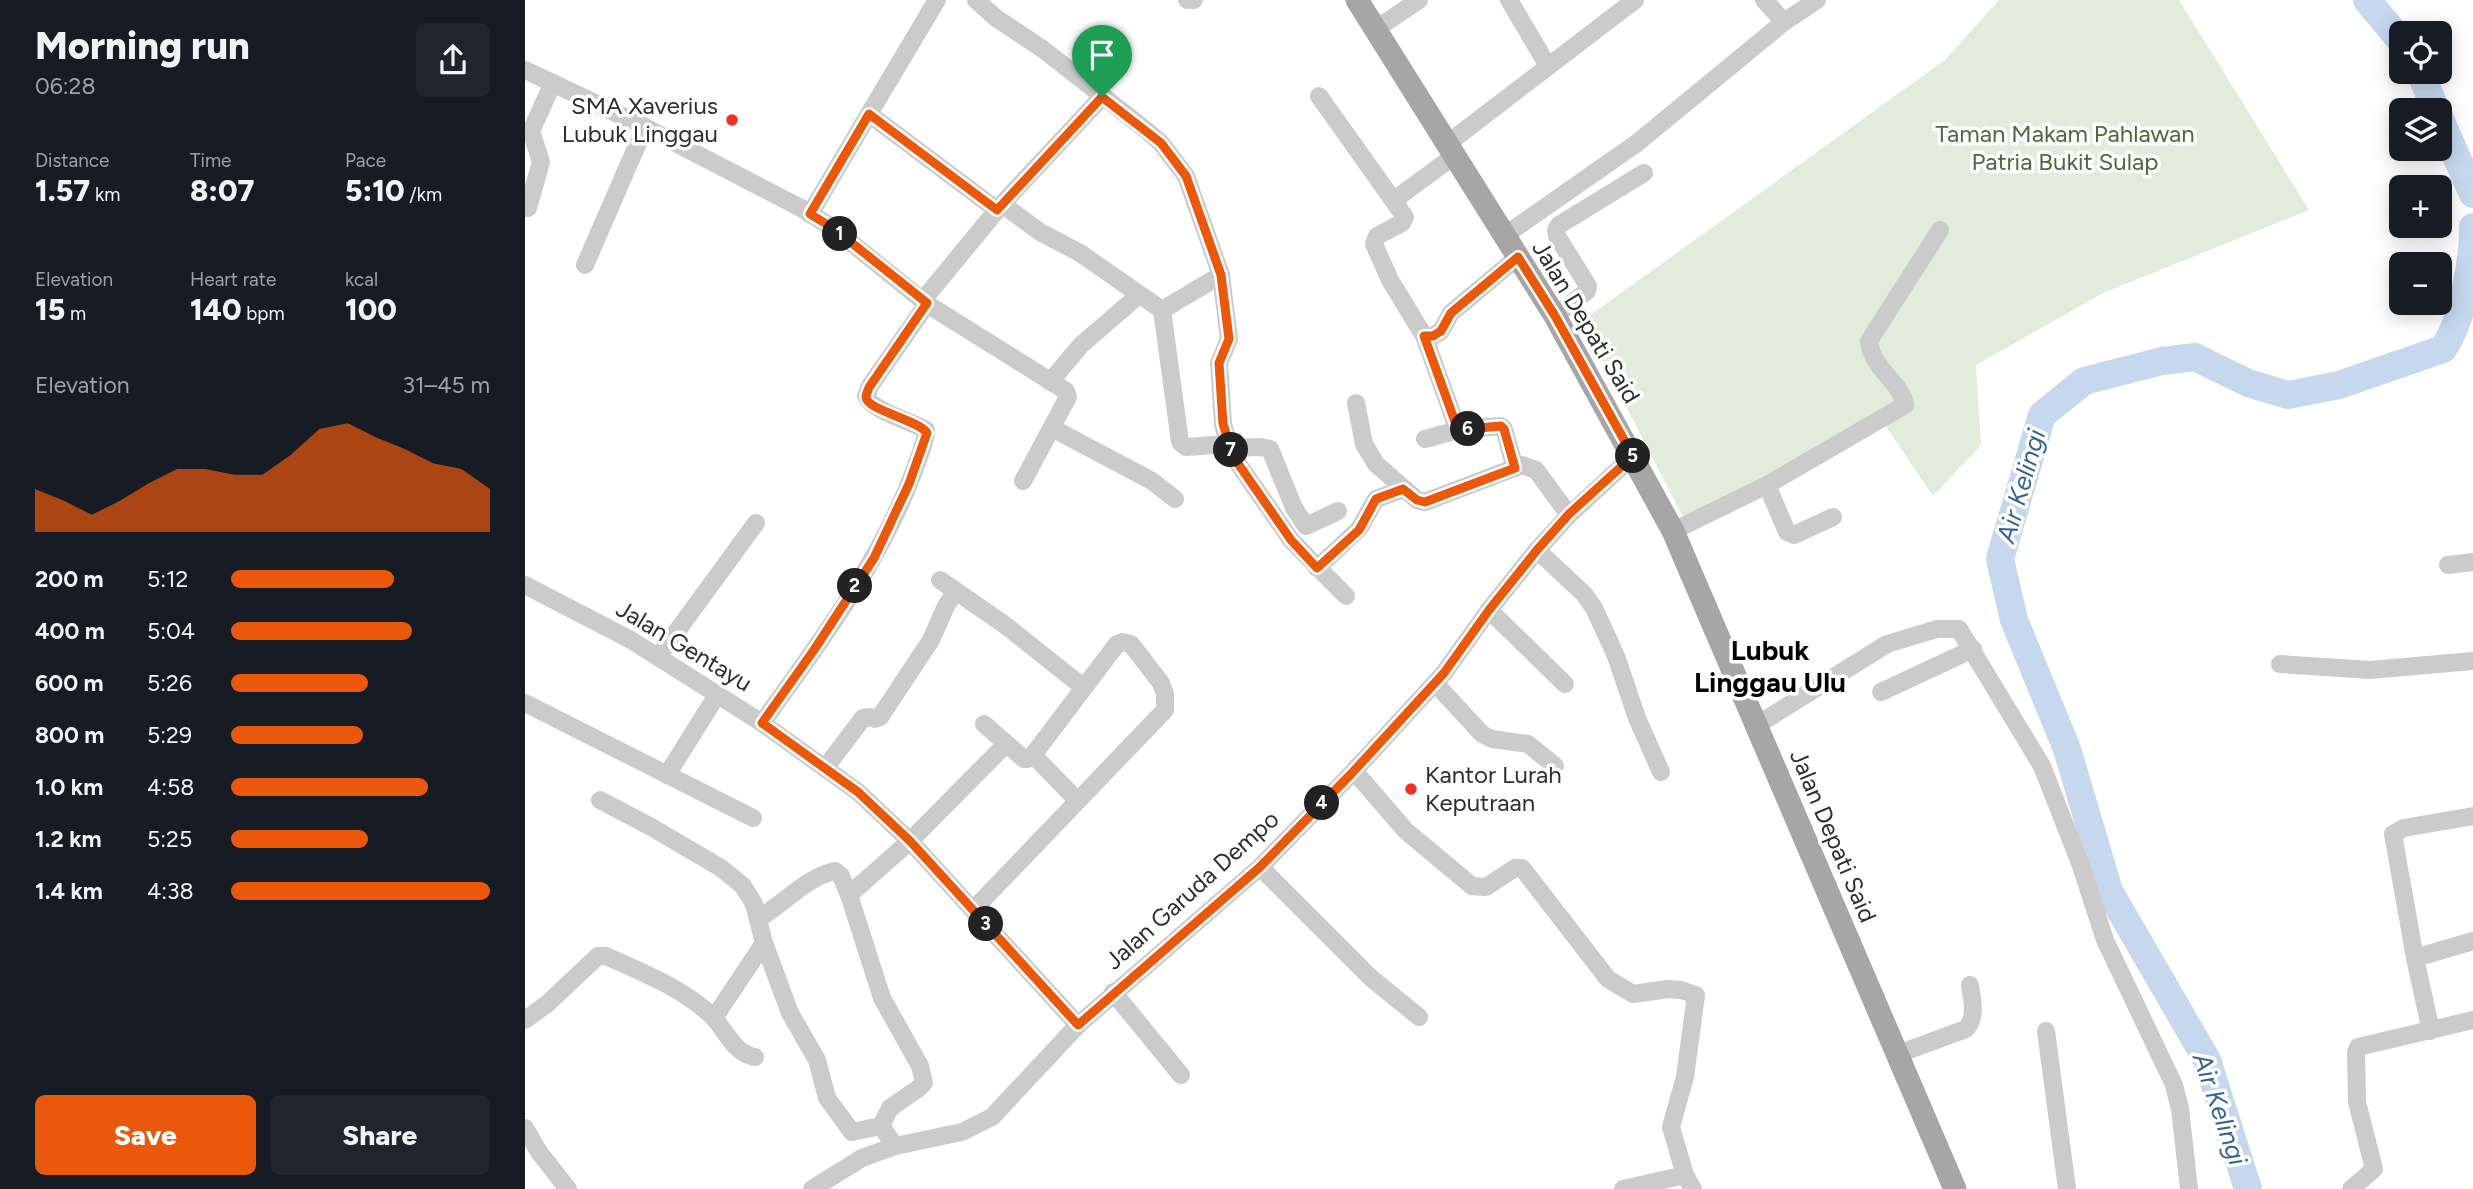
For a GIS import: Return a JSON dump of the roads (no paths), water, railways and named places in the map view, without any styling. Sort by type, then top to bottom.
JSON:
[{"type":"main road","name":"Jalan Depati Said","points":[[1357,0],[1555,316],[1673,531],[1955,1189]]},
{"type":"street","points":[[810,214],[937,0]]},
{"type":"street","points":[[976,0],[1161,143],[1186,176],[1221,275],[1229,339],[1219,363],[1223,424],[1229,446],[1237,462],[1291,540],[1346,596]]},
{"type":"street","points":[[1187,0],[1194,0]]},
{"type":"street","points":[[1376,29],[1419,0]]},
{"type":"street","points":[[1509,0],[1548,66]]},
{"type":"street","points":[[1394,200],[1548,66],[1635,0]]},
{"type":"street","points":[[1765,0],[1784,22]]},
{"type":"street","points":[[1504,236],[1637,143],[1784,22],[1817,0]]},
{"type":"street","points":[[525,70],[748,179],[810,214],[833,228],[925,302],[1068,394],[1023,481]]},
{"type":"street","points":[[528,208],[541,162],[531,131],[553,83]]},
{"type":"street","points":[[1319,96],[1404,214],[1402,223],[1377,236],[1374,244],[1390,280],[1424,336],[1458,430]]},
{"type":"street","points":[[762,723],[874,558],[909,484],[925,439],[926,430],[867,401],[870,386],[925,302],[1000,207],[1102,97]]},
{"type":"street","points":[[869,114],[1000,207],[1080,253],[1162,310],[1180,442],[1186,447],[1259,446],[1270,449],[1294,508],[1306,526]]},
{"type":"street","points":[[585,265],[645,127]]},
{"type":"street","points":[[1555,316],[1587,291],[1588,286],[1588,282],[1557,236],[1559,225],[1644,173]]},
{"type":"street","points":[[1673,531],[1767,485],[1905,405],[1902,394],[1870,355],[1869,341],[1940,230]]},
{"type":"street","points":[[1424,336],[1433,336],[1441,331],[1451,313],[1518,257]]},
{"type":"street","points":[[1162,310],[1221,275]]},
{"type":"street","points":[[1050,382],[1080,345],[1139,295]]},
{"type":"street","points":[[1356,403],[1364,444],[1376,464],[1417,500],[1425,502],[1522,465],[1535,470],[1569,514]]},
{"type":"street","points":[[1425,439],[1458,430],[1501,426],[1515,468]]},
{"type":"street","points":[[1052,428],[1152,481],[1175,499]]},
{"type":"street","name":"Jalan Garuda Dempo","points":[[812,1189],[862,1158],[895,1146],[962,1132],[992,1117],[1078,1025],[1260,867],[1354,771],[1435,683],[1537,550],[1569,514],[1633,456]]},
{"type":"street","points":[[1767,485],[1787,532],[1794,536],[1833,517]]},
{"type":"street","points":[[1317,568],[1359,530],[1376,499],[1403,489]]},
{"type":"street","points":[[1291,540],[1306,526],[1338,511]]},
{"type":"street","points":[[658,657],[756,523]]},
{"type":"street","points":[[1537,550],[1584,594],[1594,608],[1616,656],[1637,718],[1661,772]]},
{"type":"street","points":[[2448,565],[2473,562]]},
{"type":"street","points":[[940,580],[1005,625],[1083,687]]},
{"type":"street","name":"Jalan Gentayu","points":[[525,585],[631,640],[762,723],[858,792],[910,841],[1078,1025]]},
{"type":"street","points":[[825,768],[863,718],[880,717],[931,640],[956,591]]},
{"type":"street","points":[[1489,610],[1565,684]]},
{"type":"street","points":[[1757,725],[1887,644],[1948,628],[1959,629],[2042,766],[2081,866],[2105,940],[2174,1085],[2181,1109],[2189,1189]]},
{"type":"street","points":[[972,910],[1165,710],[1167,702],[1161,683],[1131,644],[1122,642],[1117,644],[1029,759],[1024,759],[984,724]]},
{"type":"street","points":[[1881,692],[1973,649]]},
{"type":"street","points":[[2280,664],[2370,670],[2473,661]]},
{"type":"street","points":[[1435,683],[1482,734],[1492,739],[1528,744],[1555,766]]},
{"type":"street","points":[[667,775],[717,695]]},
{"type":"street","points":[[525,703],[753,818]]},
{"type":"street","points":[[849,895],[910,841],[1006,744]]},
{"type":"street","points":[[1033,755],[1077,800]]},
{"type":"street","points":[[1354,771],[1406,831],[1472,886],[1486,887],[1515,868],[1522,868],[1608,979],[1626,992],[1633,994],[1668,989],[1696,995],[1685,1077],[1671,1127],[1689,1182],[1623,1189]]},
{"type":"street","points":[[600,800],[653,828],[735,878],[749,894],[793,1020],[817,1060],[827,1098],[852,1132],[881,1126]]},
{"type":"street","points":[[2431,1031],[2393,834],[2404,828],[2472,821]]},
{"type":"street","points":[[1260,867],[1371,978],[1419,1017]]},
{"type":"street","points":[[758,919],[779,907],[803,886],[828,873],[835,871],[841,876],[881,998],[924,1076],[924,1083],[919,1088],[890,1108],[881,1126]]},
{"type":"street","points":[[2415,958],[2473,941]]},
{"type":"street","points":[[714,1018],[764,943]]},
{"type":"street","points":[[525,1020],[601,956],[667,984],[688,996],[714,1018],[736,1046],[745,1054],[755,1057]]},
{"type":"street","points":[[1898,1054],[1966,1029],[1972,1023],[1971,985]]},
{"type":"street","points":[[1113,992],[1181,1075]]},
{"type":"street","points":[[2351,1189],[2374,1169],[2357,1102],[2358,1048],[2473,1020]]},
{"type":"street","points":[[2046,1031],[2067,1189]]},
{"type":"street","points":[[881,1126],[895,1146]]},
{"type":"street","points":[[525,1128],[539,1152],[568,1189]]},
{"type":"waterway","name":"Air Kelingi","points":[[2367,0],[2389,27]]},
{"type":"waterway","name":"Air Kelingi","points":[[2425,84],[2431,98]]},
{"type":"waterway","name":"Air Kelingi","points":[[2452,146],[2473,194]]},
{"type":"waterway","name":"Air Kelingi","points":[[2248,1189],[2207,1060],[2109,891],[2067,749],[2014,620],[2000,559],[2042,415],[2084,381],[2162,361],[2195,357],[2248,383],[2288,395],[2339,385],[2443,349],[2456,323],[2465,291],[2473,227]]},
{"type":"place","name":"SMA Xaverius Lubuk Linggau","points":[[732,120]]},
{"type":"place","name":"Kantor Lurah Keputraan","points":[[1411,789]]},
{"type":"district","name":"Lubuk Linggau Ulu","points":[[1770,666]]},
{"type":"park label","name":"Taman Makam Pahlawan Patria Bukit Sulap","points":[[2065,148]]}]
